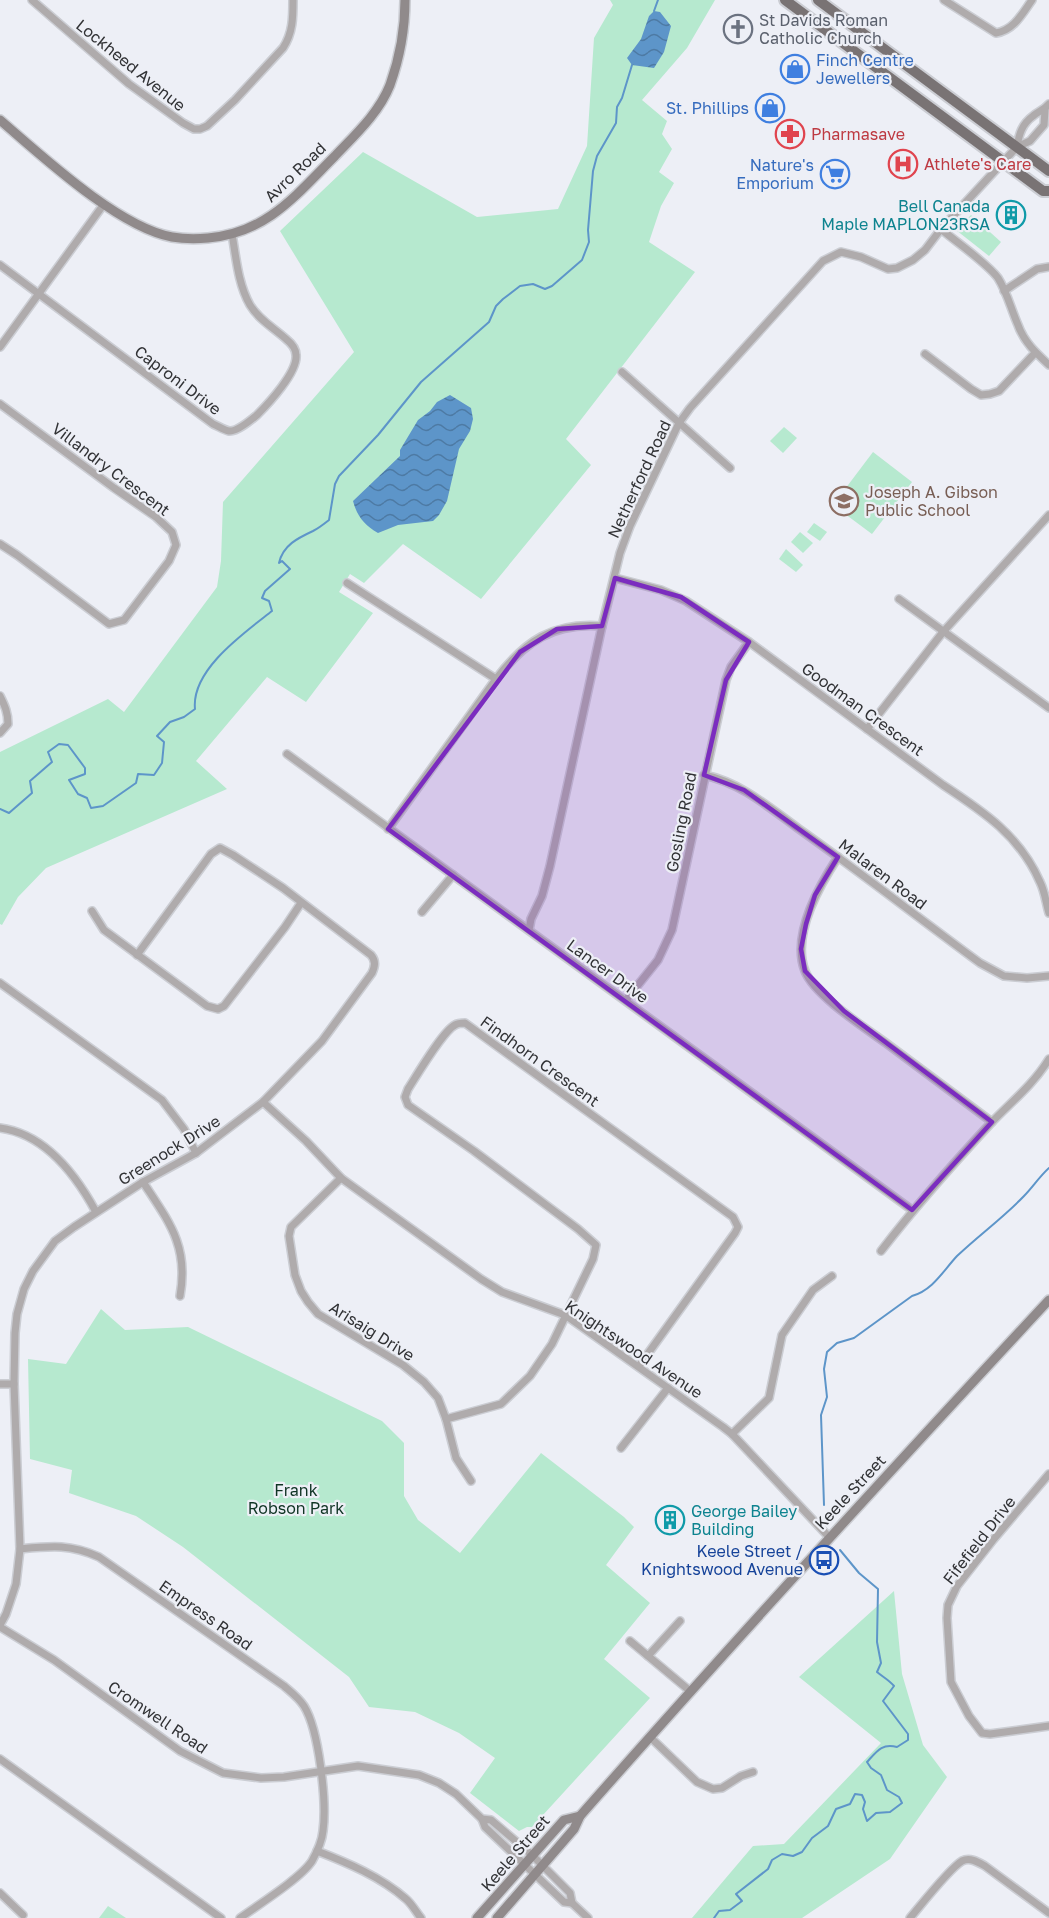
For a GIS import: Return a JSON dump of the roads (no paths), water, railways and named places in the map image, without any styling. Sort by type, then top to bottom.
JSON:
[{"type":"main road","name":"Avro Road","points":[[0,120],[50,163],[104,204],[145,228],[169,237],[200,238],[232,234],[264,221],[288,203],[306,187],[369,119],[383,99],[399,60],[405,19],[405,0]]},
{"type":"main road","points":[[785,0],[1043,191],[1049,191]]},
{"type":"main road","points":[[818,0],[1049,171]]},
{"type":"main road","name":"Keele Street","points":[[497,1918],[574,1829],[580,1816],[690,1691],[1049,1300]]},
{"type":"main road","name":"Keele Street","points":[[477,1918],[564,1820],[580,1816]]},
{"type":"street","name":"Lockheed Avenue","points":[[32,0],[129,84],[194,129],[207,126],[235,100],[283,48],[288,41],[292,26],[293,0]]},
{"type":"street","points":[[944,0],[996,33],[1005,32],[1011,27],[1032,0]]},
{"type":"street","points":[[1017,147],[1030,141],[1044,125],[1047,107]]},
{"type":"street","points":[[1017,147],[1019,132],[1032,116],[1047,107]]},
{"type":"street","name":"Netherford Road","points":[[529,930],[550,866],[620,553],[630,526],[679,423],[718,375],[822,261],[842,252],[861,257],[888,269],[894,269],[914,260],[1017,147]]},
{"type":"street","points":[[0,347],[104,204]]},
{"type":"street","points":[[940,230],[986,265],[998,278],[1018,327],[1035,353],[1049,365]]},
{"type":"street","name":"Caproni Drive","points":[[0,265],[213,424],[230,431],[254,418],[267,404],[286,380],[295,363],[296,355],[286,339],[268,326],[250,305],[243,290],[232,234]]},
{"type":"street","points":[[1004,291],[1037,269],[1049,267]]},
{"type":"street","points":[[926,354],[981,395],[999,391],[1035,353]]},
{"type":"street","points":[[622,372],[729,468]]},
{"type":"street","name":"Villandry Crescent","points":[[0,404],[156,517],[172,532],[176,546],[169,561],[124,620],[109,624],[0,544]]},
{"type":"street","points":[[867,729],[943,632],[1049,514]]},
{"type":"street","name":"Goodman Crescent","points":[[615,578],[681,597],[749,642],[975,806],[1024,852],[1041,884],[1049,914]]},
{"type":"street","points":[[347,583],[496,679]]},
{"type":"street","points":[[899,600],[1049,708]]},
{"type":"street","points":[[388,829],[507,665],[538,637],[557,628],[578,625],[602,626]]},
{"type":"street","name":"Gosling Road","points":[[626,1000],[658,960],[672,930],[726,680],[731,667],[749,642]]},
{"type":"street","points":[[0,696],[7,711],[8,724],[0,733]]},
{"type":"street","name":"Lancer Drive","points":[[287,754],[912,1210]]},
{"type":"street","name":"Malaren Road","points":[[704,775],[744,790],[838,856],[980,963],[1004,976],[1027,978],[1049,976]]},
{"type":"street","name":"Greenock Drive","points":[[0,1626],[16,1584],[20,1549],[14,1384],[15,1333],[17,1314],[24,1289],[33,1271],[55,1241],[143,1182],[196,1153],[263,1102],[322,1041],[375,966],[371,955],[233,855],[220,849],[211,854],[137,955]]},
{"type":"street","points":[[838,856],[815,895],[806,924],[801,949],[805,971],[812,982],[844,1011],[992,1122]]},
{"type":"street","points":[[422,912],[453,875]]},
{"type":"street","points":[[92,911],[104,930],[207,1006],[218,1009],[224,1006],[301,903]]},
{"type":"street","points":[[0,983],[162,1100],[184,1129],[196,1153]]},
{"type":"street","name":"Findhorn Crescent","points":[[566,1315],[593,1259],[596,1245],[484,1158],[408,1105],[405,1097],[441,1040],[452,1026],[458,1023],[465,1023],[733,1217],[738,1227],[735,1233],[639,1366]]},
{"type":"street","points":[[881,1251],[912,1210],[992,1122],[1048,1065]]},
{"type":"street","name":"Knightswood Avenue","points":[[263,1102],[306,1141],[341,1178],[495,1288],[566,1315],[732,1434],[829,1537]]},
{"type":"street","points":[[0,1128],[20,1133],[48,1150],[74,1178],[96,1212]]},
{"type":"street","name":"Arisaig Drive","points":[[341,1178],[291,1227],[289,1236],[291,1252],[295,1275],[301,1291],[318,1314],[403,1365],[424,1382],[438,1398],[456,1458],[471,1481]]},
{"type":"street","points":[[143,1182],[171,1228],[178,1245],[183,1276],[180,1296]]},
{"type":"street","points":[[732,1434],[769,1398],[782,1335],[813,1290],[832,1276]]},
{"type":"street","points":[[446,1419],[501,1404],[530,1376],[546,1353],[566,1315]]},
{"type":"street","points":[[0,1384],[14,1384]]},
{"type":"street","points":[[621,1448],[668,1388]]},
{"type":"street","name":"Fifefield Drive","points":[[1049,1474],[957,1587],[948,1605],[946,1618],[951,1682],[969,1716],[982,1733],[990,1734],[1049,1726]]},
{"type":"street","name":"Empress Road","points":[[20,1549],[66,1547],[99,1557],[298,1698],[312,1725],[321,1772],[324,1815],[323,1833],[317,1851]]},
{"type":"street","points":[[648,1656],[680,1621]]},
{"type":"street","name":"Cromwell Road","points":[[0,1626],[54,1660],[180,1751],[223,1773],[261,1778],[284,1778],[358,1766],[419,1775],[439,1783],[456,1794],[482,1819],[485,1827],[534,1875],[564,1902],[572,1903],[570,1893],[543,1865],[491,1820],[482,1819]]},
{"type":"street","points":[[630,1641],[690,1691]]},
{"type":"street","points":[[650,1737],[697,1782],[713,1789],[722,1788],[741,1776],[753,1772]]},
{"type":"street","points":[[0,1759],[221,1918]]},
{"type":"street","points":[[240,1918],[298,1876],[311,1864],[317,1851],[349,1864],[388,1886],[407,1900],[421,1918]]},
{"type":"street","points":[[910,1918],[952,1870],[963,1861],[968,1860],[985,1866],[1049,1913]]},
{"type":"street","points":[[0,1893],[23,1915]]},
{"type":"street","points":[[572,1903],[588,1918]]},
{"type":"water","points":[[654,11],[660,12],[671,26],[664,52],[654,68],[632,65],[627,58],[641,39],[649,16]]},
{"type":"water","points":[[450,395],[471,408],[473,419],[470,431],[459,449],[447,501],[433,521],[398,525],[378,533],[362,520],[353,501],[400,456],[400,450],[418,420],[437,402]]},
{"type":"waterway","points":[[654,11],[658,0]]},
{"type":"waterway","points":[[0,809],[9,813],[32,793],[30,781],[52,762],[48,752],[59,744],[68,745],[85,768],[85,774],[69,780],[78,794],[87,798],[91,808],[103,806],[136,783],[138,774],[154,775],[162,763],[164,742],[157,736],[170,722],[184,717],[195,709],[196,694],[201,680],[210,667],[234,641],[272,611],[269,601],[262,598],[265,591],[290,569],[282,561],[279,563],[281,557],[292,543],[329,520],[335,484],[339,476],[378,435],[421,382],[489,322],[496,306],[503,299],[520,286],[533,284],[545,289],[552,286],[582,260],[589,242],[593,171],[597,156],[616,123],[617,107],[632,65]]},
{"type":"waterway","points":[[824,1505],[821,1415],[827,1397],[824,1369],[827,1352],[837,1343],[854,1338],[912,1296],[932,1285],[957,1256],[1016,1204],[1049,1168]]},
{"type":"waterway","points":[[714,1918],[719,1911],[730,1910],[742,1901],[736,1894],[768,1869],[772,1860],[782,1854],[793,1856],[802,1852],[812,1838],[828,1826],[836,1809],[850,1804],[855,1794],[862,1795],[867,1821],[876,1813],[890,1812],[902,1803],[899,1797],[887,1790],[881,1775],[867,1762],[880,1749],[887,1746],[897,1747],[908,1740],[908,1734],[883,1701],[894,1686],[877,1672],[881,1663],[877,1642],[878,1589],[859,1573],[840,1550]]},
{"type":"place","name":"St Davids Roman Catholic Church","points":[[738,29]]},
{"type":"place","name":"Finch Centre Jewellers","points":[[795,69]]},
{"type":"place","name":"St. Phillips","points":[[770,108]]},
{"type":"place","name":"Pharmasave","points":[[790,134]]},
{"type":"place","name":"Athlete's Care","points":[[903,164]]},
{"type":"place","name":"Nature's Emporium","points":[[835,174]]},
{"type":"place","name":"Bell Canada Maple MAPLON23RSA","points":[[1011,215]]},
{"type":"place","name":"Joseph A. Gibson Public School","points":[[844,501]]},
{"type":"place","name":"George Bailey Building","points":[[670,1520]]},
{"type":"place","name":"Keele Street / Knightswood Avenue","points":[[824,1560]]},
{"type":"park label","name":"Frank Robson Park","points":[[296,1499]]}]
